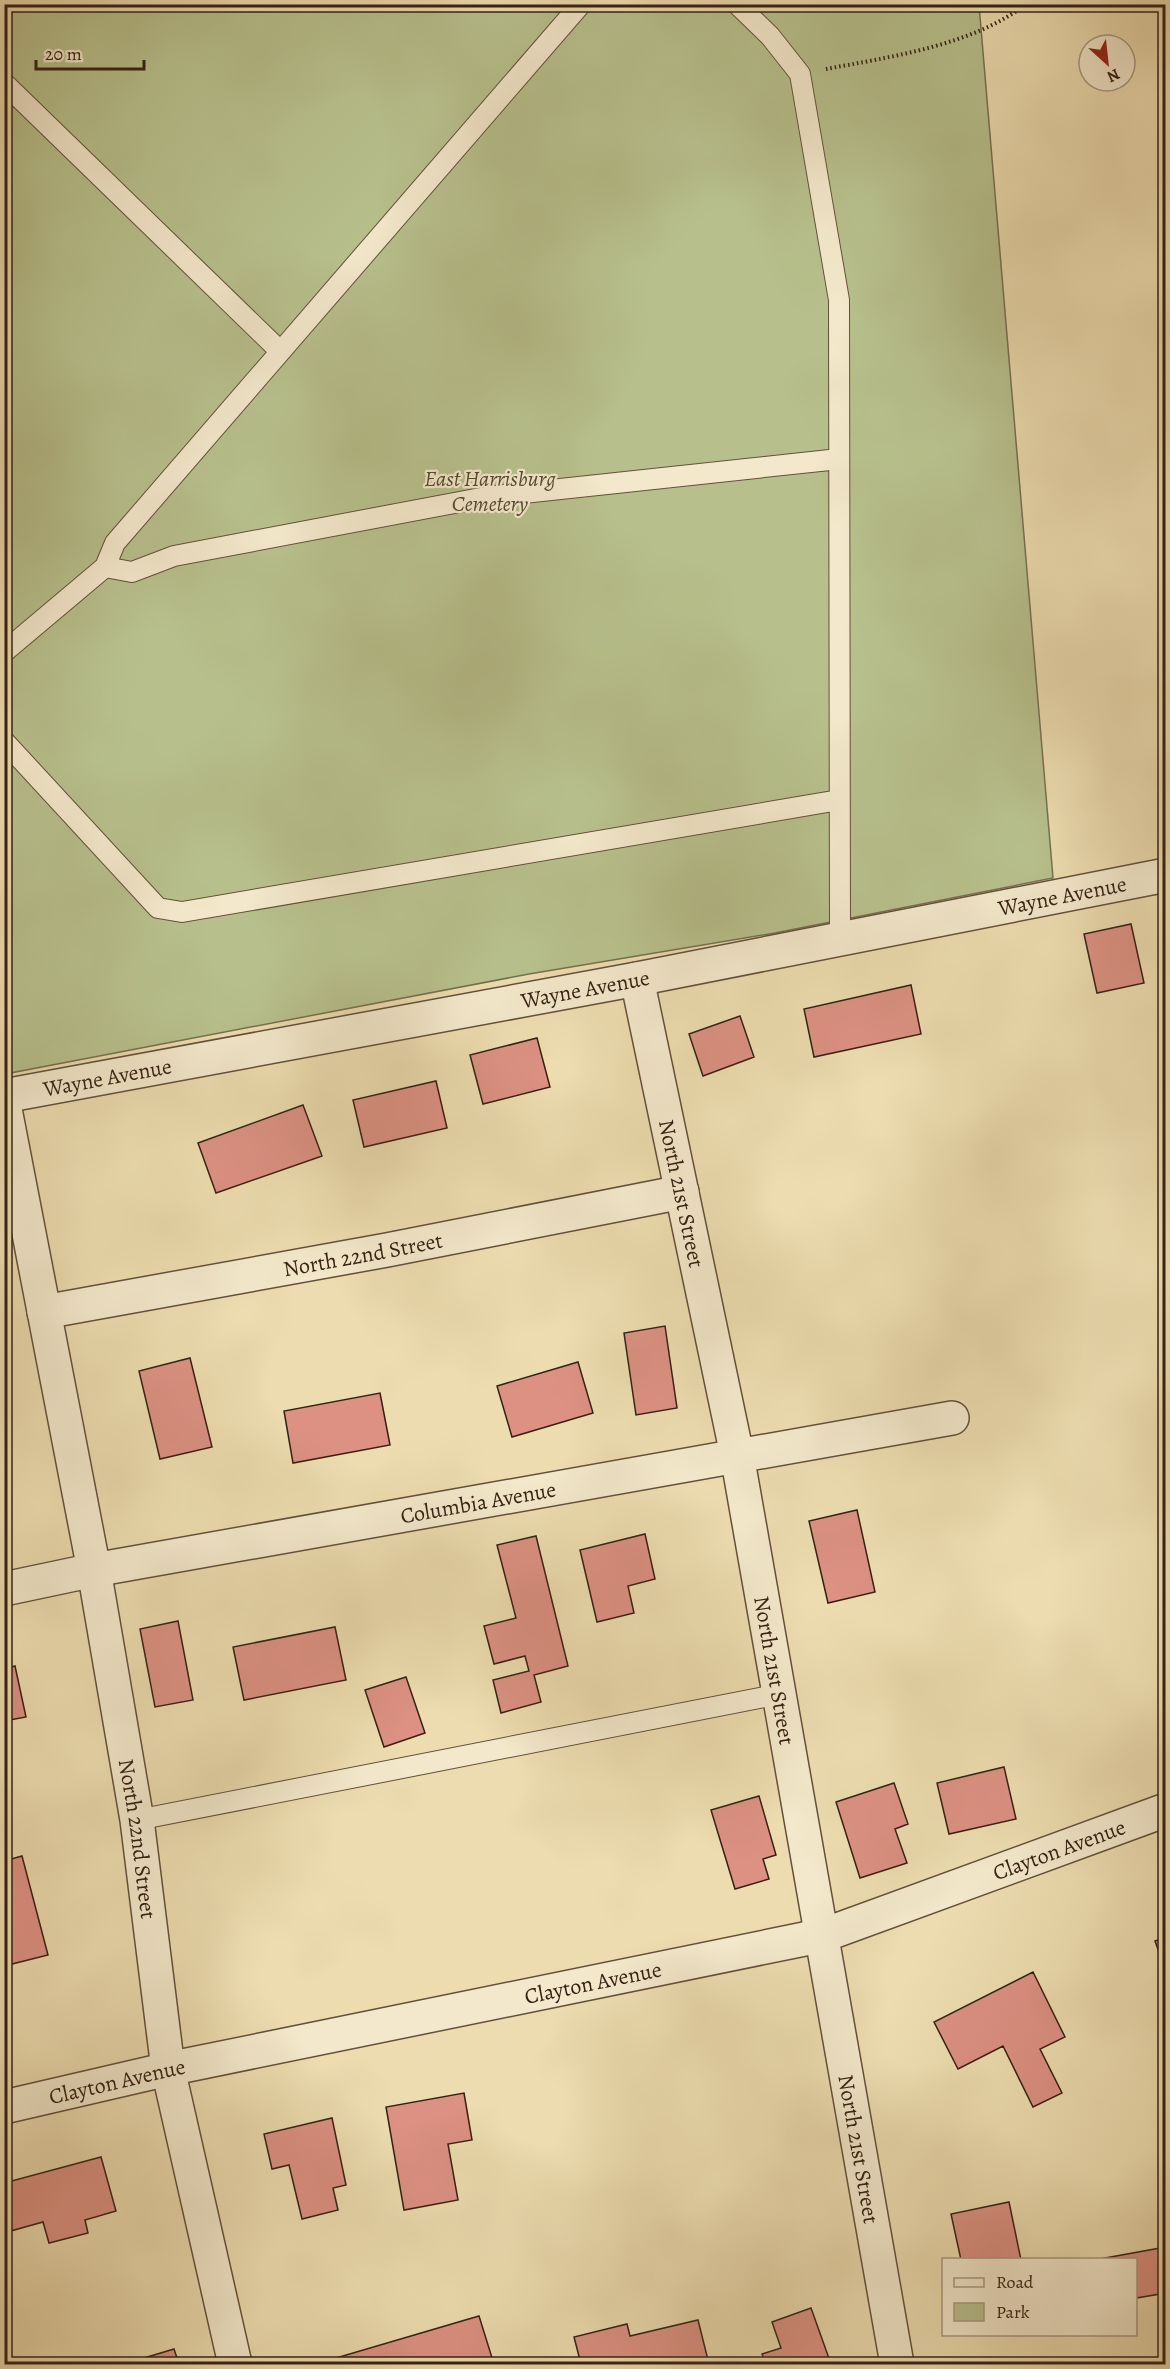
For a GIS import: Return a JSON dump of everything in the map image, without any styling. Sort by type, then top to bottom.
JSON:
[{"type":"street","name":"Wayne Avenue","points":[[4,1096],[637,979],[1166,876]]},
{"type":"street","name":"North 21st Street","points":[[637,979],[737,1455],[824,1935],[897,2364]]},
{"type":"street","name":"North 22nd Street","points":[[4,1104],[94,1570],[137,1820],[168,2069],[235,2364]]},
{"type":"street","name":"North 22nd Street","points":[[44,1312],[375,1252],[682,1192]]},
{"type":"street","name":"Columbia Avenue","points":[[4,1589],[94,1570],[952,1418]]},
{"type":"street","name":"Clayton Avenue","points":[[4,2107],[168,2069],[824,1935],[1166,1810]]},
{"type":"lane","points":[[4,652],[105,567],[115,543],[581,4]]},
{"type":"lane","points":[[737,4],[770,36],[800,74],[839,300],[840,938]]},
{"type":"lane","points":[[4,83],[280,351]]},
{"type":"lane","points":[[105,567],[132,572],[174,556],[486,496],[839,459]]},
{"type":"lane","points":[[4,741],[158,908],[182,912],[839,800]]},
{"type":"lane","points":[[137,1820],[780,1694]]},
{"type":"path","points":[[800,74],[929,48],[995,25],[1026,4]]},
{"type":"green space","name":"East Harrisburg Cemetery","points":[[5,5],[979,5],[1053,878],[775,933],[529,974],[5,1074]]},
{"type":"building","points":[[1131,924],[1144,983],[1097,993],[1084,934]]},
{"type":"building","points":[[911,985],[921,1034],[814,1057],[804,1009]]},
{"type":"building","points":[[740,1016],[754,1057],[703,1076],[689,1034]]},
{"type":"building","points":[[537,1038],[550,1087],[483,1104],[470,1055]]},
{"type":"building","points":[[436,1081],[447,1128],[364,1147],[353,1100]]},
{"type":"building","points":[[303,1105],[322,1156],[216,1193],[198,1143]]},
{"type":"building","points":[[665,1326],[677,1408],[636,1415],[624,1333]]},
{"type":"building","points":[[190,1358],[212,1447],[160,1459],[139,1371]]},
{"type":"building","points":[[578,1362],[593,1413],[512,1437],[497,1386]]},
{"type":"building","points":[[380,1393],[390,1445],[293,1463],[284,1411]]},
{"type":"building","points":[[857,1510],[875,1592],[828,1603],[809,1521]]},
{"type":"building","points":[[645,1534],[655,1579],[628,1586],[634,1613],[597,1622],[580,1550]]},
{"type":"building","points":[[536,1536],[568,1666],[534,1675],[541,1702],[501,1713],[493,1680],[529,1671],[525,1656],[494,1664],[484,1626],[516,1618],[497,1545]]},
{"type":"building","points":[[178,1621],[193,1700],[155,1707],[140,1629]]},
{"type":"building","points":[[335,1627],[346,1680],[244,1700],[233,1647]]},
{"type":"building","points":[[15,1666],[26,1717],[4,1721],[4,1669]]},
{"type":"building","points":[[406,1677],[425,1733],[384,1747],[365,1690]]},
{"type":"building","points":[[1004,1767],[1016,1819],[949,1834],[937,1783]]},
{"type":"building","points":[[894,1783],[908,1824],[895,1829],[907,1863],[860,1878],[836,1802]]},
{"type":"building","points":[[759,1796],[776,1855],[763,1859],[769,1879],[735,1889],[711,1810]]},
{"type":"building","points":[[22,1856],[48,1955],[8,1965],[4,1952],[4,1861]]},
{"type":"building","points":[[1166,1937],[1166,1972],[1155,1941]]},
{"type":"building","points":[[1033,1972],[1065,2037],[1040,2049],[1062,2093],[1033,2107],[1003,2046],[958,2069],[934,2022]]},
{"type":"building","points":[[464,2093],[472,2140],[448,2144],[458,2200],[404,2210],[386,2107]]},
{"type":"building","points":[[332,2118],[346,2185],[333,2188],[338,2210],[302,2219],[289,2165],[272,2169],[264,2134]]},
{"type":"building","points":[[101,2157],[116,2211],[85,2220],[88,2233],[49,2243],[43,2222],[7,2232],[4,2223],[4,2183]]},
{"type":"building","points":[[1009,2202],[1021,2258],[961,2258],[951,2214]]},
{"type":"building","points":[[1166,2247],[1166,2293],[1137,2298],[1137,2258],[1105,2258]]},
{"type":"building","points":[[811,2308],[831,2364],[766,2364],[762,2354],[781,2348],[772,2322]]},
{"type":"building","points":[[479,2316],[493,2361],[482,2364],[338,2364],[336,2358]]},
{"type":"building","points":[[698,2320],[709,2364],[581,2364],[574,2337],[627,2324],[630,2336]]},
{"type":"building","points":[[174,2349],[179,2364],[124,2364]]}]
